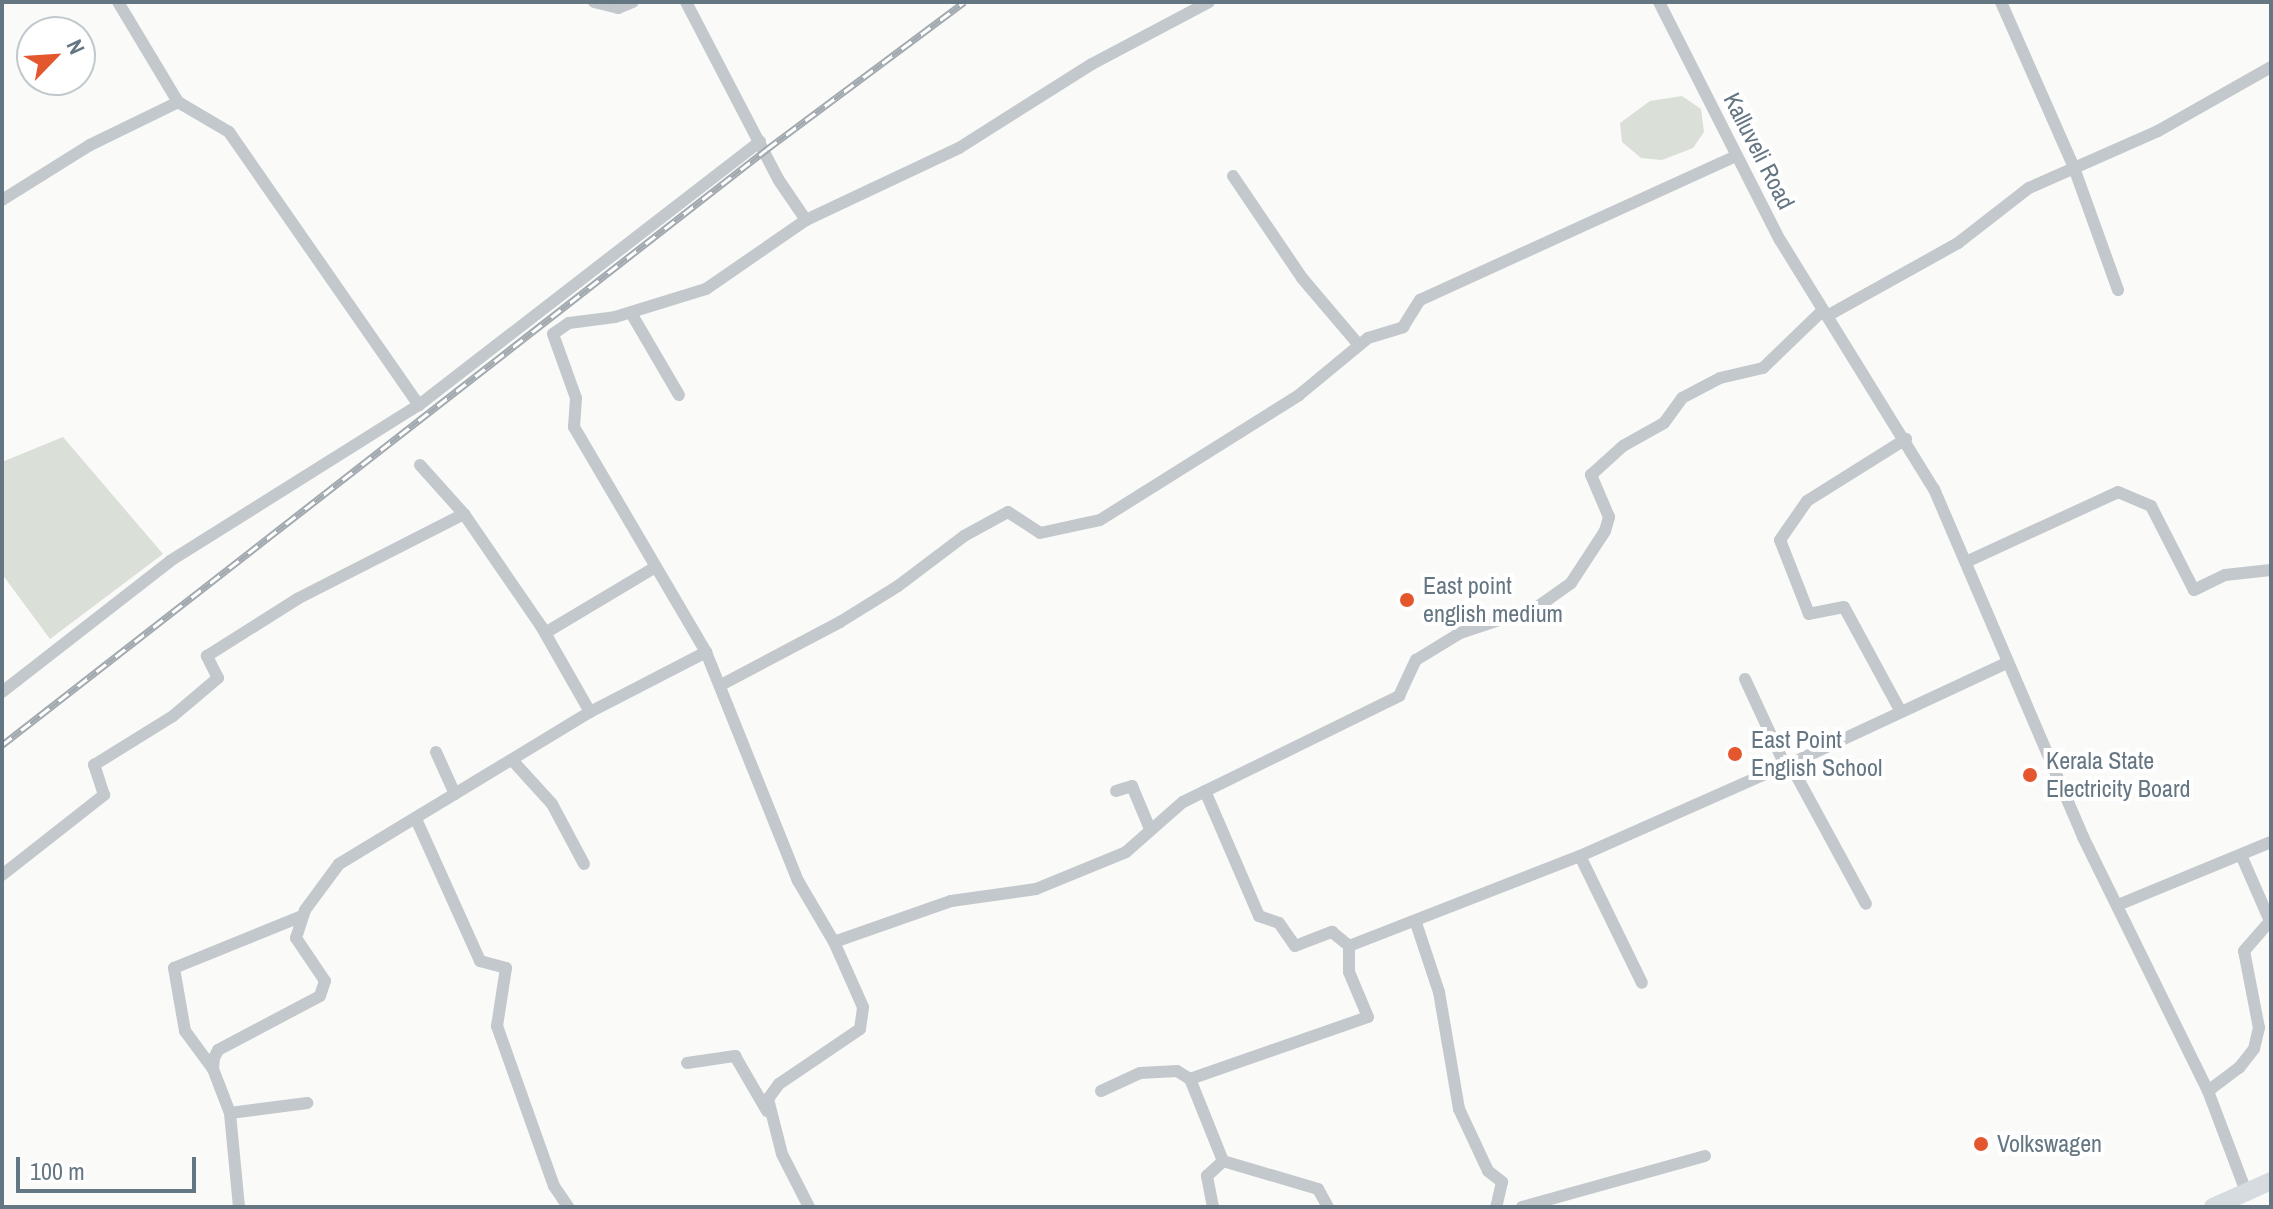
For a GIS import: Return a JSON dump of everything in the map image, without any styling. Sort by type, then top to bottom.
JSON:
[{"type":"highway","points":[[2213,1207],[2245,1189],[2271,1181]]},
{"type":"street","points":[[118,2],[178,102],[229,132],[419,405]]},
{"type":"street","points":[[594,2],[618,8],[633,2]]},
{"type":"street","points":[[686,2],[806,220]]},
{"type":"street","points":[[767,1111],[768,1099],[779,1084],[860,1029],[864,1018],[834,942],[798,881],[706,652],[574,427],[576,398],[552,342],[557,329],[569,323],[631,313],[706,289],[806,220],[959,148],[1092,64],[1209,2]]},
{"type":"street","name":"Kalluveli Road","points":[[1659,2],[1736,156],[1825,313],[1906,439],[1966,562],[2007,663],[2118,905],[2208,1091],[2245,1189]]},
{"type":"street","points":[[2001,2],[2073,165],[2118,290]]},
{"type":"street","points":[[834,942],[951,901],[1036,889],[1126,852],[1150,829],[1205,791],[1380,708],[1399,696],[1416,660],[1460,633],[1536,608],[1559,594],[1605,531],[1609,517],[1591,475],[1623,446],[1664,423],[1682,398],[1720,378],[1763,368],[1825,313],[1958,243],[2003,205],[2073,165],[2158,131],[2271,67]]},
{"type":"street","points":[[2,200],[90,145],[178,102]]},
{"type":"street","points":[[2,692],[170,561],[419,405],[760,141]]},
{"type":"street","points":[[721,685],[840,622],[898,586],[964,536],[1008,512],[1040,533],[1100,520],[1299,395],[1359,345],[1403,327],[1420,300],[1736,156]]},
{"type":"street","points":[[1233,176],[1302,278],[1359,345]]},
{"type":"street","points":[[631,313],[679,395]]},
{"type":"street","points":[[1901,712],[1844,607],[1809,614],[1780,540],[1807,501],[1906,439]]},
{"type":"street","points":[[420,465],[464,514],[545,633],[590,712]]},
{"type":"street","points":[[1966,562],[2118,492],[2151,506],[2194,590],[2225,575],[2271,570]]},
{"type":"street","points":[[2,875],[104,795],[94,765],[173,716],[218,678],[207,656],[297,599],[464,514]]},
{"type":"street","points":[[545,633],[654,568]]},
{"type":"street","points":[[213,1069],[218,1050],[320,996],[325,988],[296,938],[302,916],[339,864],[590,712],[706,652]]},
{"type":"street","points":[[1349,946],[1416,923],[1580,856],[2007,663]]},
{"type":"street","points":[[1745,679],[1787,764],[1866,904]]},
{"type":"street","points":[[436,752],[455,794]]},
{"type":"street","points":[[512,760],[552,804],[584,864]]},
{"type":"street","points":[[1116,791],[1132,786],[1150,829]]},
{"type":"street","points":[[1205,791],[1259,916],[1279,923],[1295,946],[1332,932],[1349,946]]},
{"type":"street","points":[[416,819],[480,961],[506,968],[497,1026],[554,1186],[568,1207]]},
{"type":"street","points":[[2118,905],[2271,842]]},
{"type":"street","points":[[2208,1091],[2239,1068],[2254,1049],[2259,1028],[2244,951],[2270,921],[2241,855]]},
{"type":"street","points":[[1580,856],[1642,983]]},
{"type":"street","points":[[239,1207],[230,1113],[213,1069],[185,1031],[174,968],[302,916]]},
{"type":"street","points":[[1416,923],[1439,992],[1459,1109],[1488,1171],[1502,1182],[1496,1207]]},
{"type":"street","points":[[1190,1079],[1368,1017],[1349,972],[1349,946]]},
{"type":"street","points":[[687,1063],[735,1056],[767,1111],[809,1207]]},
{"type":"street","points":[[1101,1091],[1140,1073],[1177,1071],[1190,1079],[1223,1161]]},
{"type":"street","points":[[230,1113],[307,1103]]},
{"type":"street","points":[[1522,1207],[1705,1156]]},
{"type":"street","points":[[1213,1207],[1207,1176],[1223,1161]]},
{"type":"street","points":[[1223,1161],[1318,1189],[1328,1207]]},
{"type":"shaded area","points":[[1682,96],[1701,109],[1704,132],[1693,148],[1662,160],[1641,158],[1622,142],[1620,123],[1650,101]]},
{"type":"shaded area","points":[[63,437],[163,554],[50,639],[2,574],[2,462]]},
{"type":"railway","points":[[2,745],[767,149],[964,2]]},
{"type":"place","name":"East point english medium","points":[[1407,600]]},
{"type":"place","name":"East Point English School","points":[[1735,754]]},
{"type":"place","name":"Kerala State Electricity Board","points":[[2030,775]]},
{"type":"place","name":"Volkswagen","points":[[1981,1144]]}]
